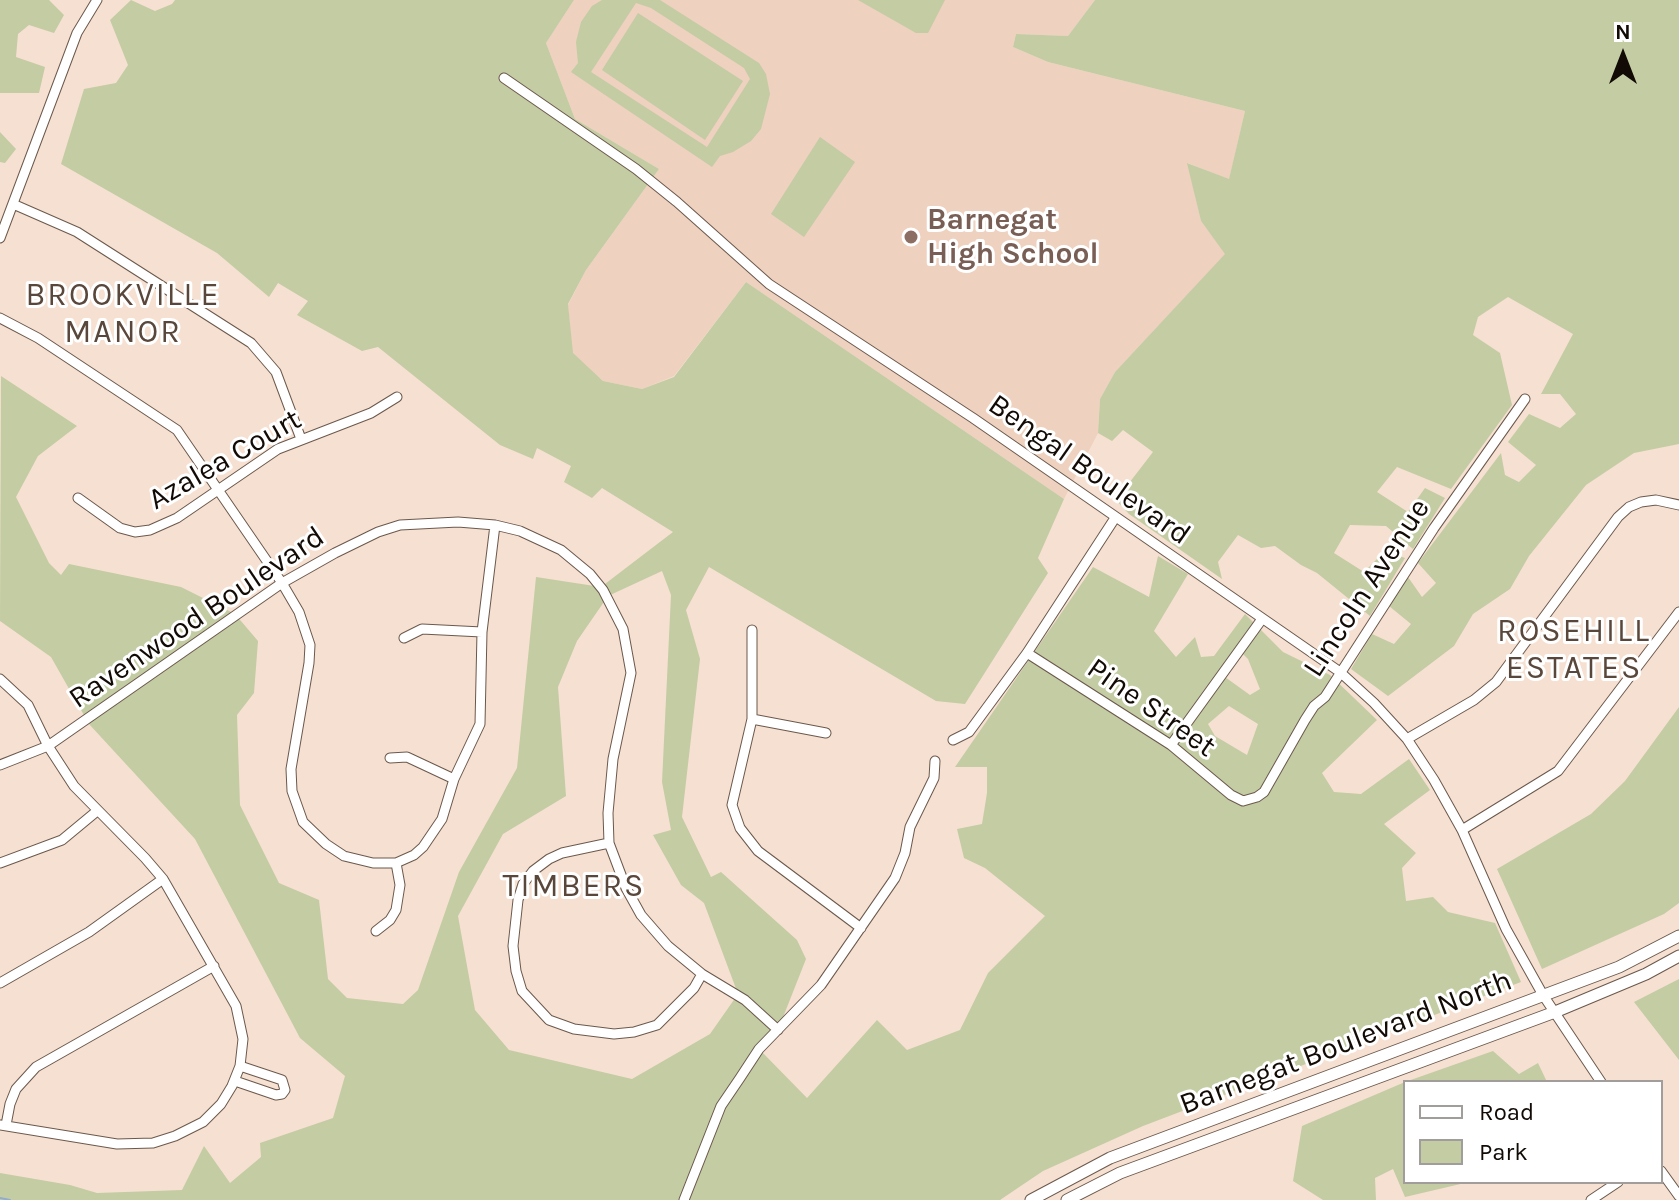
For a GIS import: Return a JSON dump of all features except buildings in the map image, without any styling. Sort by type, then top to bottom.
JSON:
[{"type":"street","points":[[0,238],[77,33],[97,0]]},
{"type":"street","name":"Bengal Boulevard","points":[[504,78],[646,177],[769,284],[973,418],[1340,672],[1374,703],[1407,739],[1462,830],[1506,929],[1543,995],[1600,1080]]},
{"type":"street","points":[[13,204],[77,232],[251,343],[276,372],[301,439]]},
{"type":"street","points":[[0,318],[38,338],[177,430],[282,583],[299,612],[310,645],[291,769],[292,791],[299,812],[311,831],[335,851],[358,861],[396,863],[414,855],[434,834],[442,819],[454,779],[480,724],[482,632],[495,525]]},
{"type":"street","name":"Azalea Court","points":[[78,498],[112,523],[135,532],[164,526],[278,449],[371,413],[397,397]]},
{"type":"street","name":"Lincoln Avenue","points":[[1248,800],[1264,792],[1314,706],[1325,697],[1450,504],[1525,399]]},
{"type":"street","points":[[1407,739],[1474,700],[1496,682],[1618,517],[1629,507],[1656,500],[1679,505]]},
{"type":"street","points":[[953,740],[969,732],[1027,653],[1115,518]]},
{"type":"street","name":"Ravenwood Boulevard","points":[[0,765],[48,746],[282,583],[378,532],[400,525],[458,522],[495,525],[539,538],[577,563],[603,590],[623,629],[631,673],[609,785],[609,843],[619,876],[641,915],[668,946],[702,974],[745,1000],[778,1030]]},
{"type":"street","points":[[1462,830],[1558,771],[1679,612]]},
{"type":"street","points":[[1171,745],[1262,619]]},
{"type":"street","points":[[404,638],[422,629],[482,632]]},
{"type":"street","points":[[752,630],[752,719],[732,805],[740,828],[758,851],[861,928]]},
{"type":"street","name":"Pine Street","points":[[1027,653],[1171,745],[1231,795],[1248,800]]},
{"type":"street","points":[[0,679],[28,705],[48,746],[74,786],[163,879],[214,966],[239,1015],[243,1039],[235,1081],[221,1104],[203,1122],[185,1133],[153,1143],[106,1143],[3,1125],[16,1089],[36,1067],[214,966]]},
{"type":"street","points":[[752,719],[826,733]]},
{"type":"street","points":[[390,758],[407,757],[454,779]]},
{"type":"street","points":[[684,1200],[721,1106],[759,1049],[821,985],[895,878],[905,853],[910,827],[934,778],[935,761]]},
{"type":"street","points":[[0,863],[62,840],[97,811]]},
{"type":"street","points":[[609,843],[562,853],[549,859],[533,871],[523,884],[513,946],[522,991],[549,1020],[574,1029],[624,1033],[657,1025],[694,988],[702,974]]},
{"type":"street","points":[[376,931],[390,920],[396,910],[400,885],[396,863]]},
{"type":"street","points":[[0,983],[89,932],[163,879]]},
{"type":"street","name":"Barnegat Boulevard North","points":[[1031,1200],[1110,1158],[1619,967],[1679,936]]},
{"type":"street","name":"Barnegat Boulevard North","points":[[1067,1200],[1120,1173],[1555,1012],[1646,974],[1679,956]]},
{"type":"street","points":[[235,1081],[276,1095],[285,1090],[282,1080],[240,1066]]},
{"type":"street","points":[[1663,1174],[1679,1196]]},
{"type":"street","points":[[1591,1200],[1615,1184]]},
{"type":"shaded area","name":"Barnegat High School","points":[[574,0],[1095,0],[1068,36],[1016,34],[1013,47],[1048,62],[1245,111],[1229,180],[1188,163],[1201,221],[1226,254],[1115,372],[1100,399],[1098,433],[1064,499],[746,282],[674,376],[642,389],[603,381],[572,353],[568,305],[586,270],[659,169],[575,119],[546,43]]},
{"type":"green space","points":[[0,0],[49,0],[64,15],[54,33],[29,25],[18,34],[16,57],[45,67],[39,93],[0,93]]},
{"type":"green space","points":[[131,0],[155,11],[175,0],[574,0],[546,43],[575,119],[659,169],[586,270],[568,304],[573,353],[603,381],[642,389],[674,377],[746,282],[1064,499],[1038,558],[1048,573],[965,704],[936,701],[709,567],[686,610],[700,659],[682,817],[711,877],[721,872],[797,940],[806,959],[778,1030],[759,1049],[807,1098],[877,1020],[907,1050],[960,1030],[988,973],[1045,916],[985,868],[964,858],[957,829],[982,824],[987,767],[955,767],[1093,567],[1149,597],[1158,556],[1188,574],[1154,631],[1176,657],[1195,637],[1201,657],[1214,656],[1245,614],[1283,652],[1330,675],[1377,720],[1322,773],[1334,792],[1361,794],[1409,759],[1430,790],[1384,824],[1416,853],[1402,868],[1406,901],[1433,897],[1448,912],[1495,923],[1521,982],[1143,1126],[1043,1171],[1000,1200],[0,1200],[0,1173],[97,1193],[182,1190],[204,1146],[230,1183],[261,1157],[260,1143],[333,1118],[345,1076],[300,1038],[195,839],[89,724],[51,657],[0,621],[1,376],[77,426],[38,456],[16,497],[49,563],[61,575],[69,564],[181,587],[235,614],[258,641],[254,693],[237,715],[240,805],[279,883],[319,900],[328,979],[347,998],[403,1004],[418,990],[459,872],[517,768],[536,577],[601,587],[673,532],[602,488],[592,498],[564,482],[571,466],[537,448],[533,459],[500,445],[378,347],[362,351],[297,315],[308,301],[278,283],[269,297],[217,253],[61,164],[84,89],[116,83],[128,65],[110,20]],"holes":[[[662,571],[671,595],[662,782],[671,830],[653,835],[681,885],[704,903],[738,994],[710,1034],[632,1079],[509,1050],[475,1010],[458,916],[503,834],[566,796],[558,687],[577,641],[608,596]],[[1239,650],[1248,659],[1260,689],[1250,695],[1218,672]],[[1229,706],[1258,724],[1247,755],[1215,736],[1208,724]]]},
{"type":"green space","points":[[602,0],[660,0],[759,63],[766,74],[770,94],[761,129],[751,141],[720,156],[712,167],[571,72],[578,63],[576,42],[581,22],[592,6]],"holes":[[[636,3],[651,8],[744,68],[750,79],[707,147],[591,72]]]},
{"type":"green space","points":[[858,0],[945,0],[928,33],[916,33]]},
{"type":"green space","points":[[1095,0],[1679,0],[1679,444],[1634,453],[1586,485],[1529,556],[1510,589],[1473,614],[1454,646],[1388,696],[1351,669],[1372,634],[1394,644],[1411,624],[1389,606],[1408,577],[1422,597],[1436,583],[1418,563],[1501,453],[1505,475],[1519,482],[1536,465],[1508,442],[1529,414],[1560,428],[1576,414],[1560,394],[1541,394],[1573,334],[1508,297],[1478,317],[1473,335],[1500,353],[1512,405],[1451,489],[1397,467],[1377,492],[1408,512],[1425,488],[1445,498],[1413,549],[1386,526],[1350,525],[1334,553],[1364,572],[1385,551],[1405,558],[1370,616],[1317,573],[1275,546],[1261,548],[1238,535],[1218,562],[1222,579],[1129,514],[1116,500],[1153,452],[1123,430],[1112,441],[1098,433],[1100,399],[1115,372],[1225,254],[1201,221],[1187,163],[1229,179],[1245,111],[1048,62],[1013,47],[1016,34],[1068,36]]},
{"type":"green space","points":[[638,13],[743,81],[705,140],[602,70]]},
{"type":"green space","points":[[0,132],[16,149],[5,163],[0,162]]},
{"type":"green space","points":[[820,137],[855,162],[804,237],[771,214]]},
{"type":"green space","points":[[1679,707],[1679,903],[1664,914],[1542,969],[1497,869],[1591,814],[1625,781]]},
{"type":"green space","points":[[1679,979],[1679,1060],[1634,1002]]},
{"type":"green space","points":[[1493,1051],[1519,1074],[1538,1063],[1546,1080],[1411,1080]]},
{"type":"green space","points":[[1403,1083],[1403,1184],[1460,1184],[1405,1197],[1393,1169],[1375,1178],[1376,1200],[1323,1200],[1293,1181],[1302,1126]]},
{"type":"waterway","points":[[0,1198],[10,1200]]},
{"type":"place","name":"Barnegat High School","points":[[911,237]]},
{"type":"district","name":"BROOKVILLE MANOR","points":[[123,314]]},
{"type":"district","name":"ROSEHILL ESTATES","points":[[1574,650]]},
{"type":"district","name":"TIMBERS","points":[[574,887]]}]
